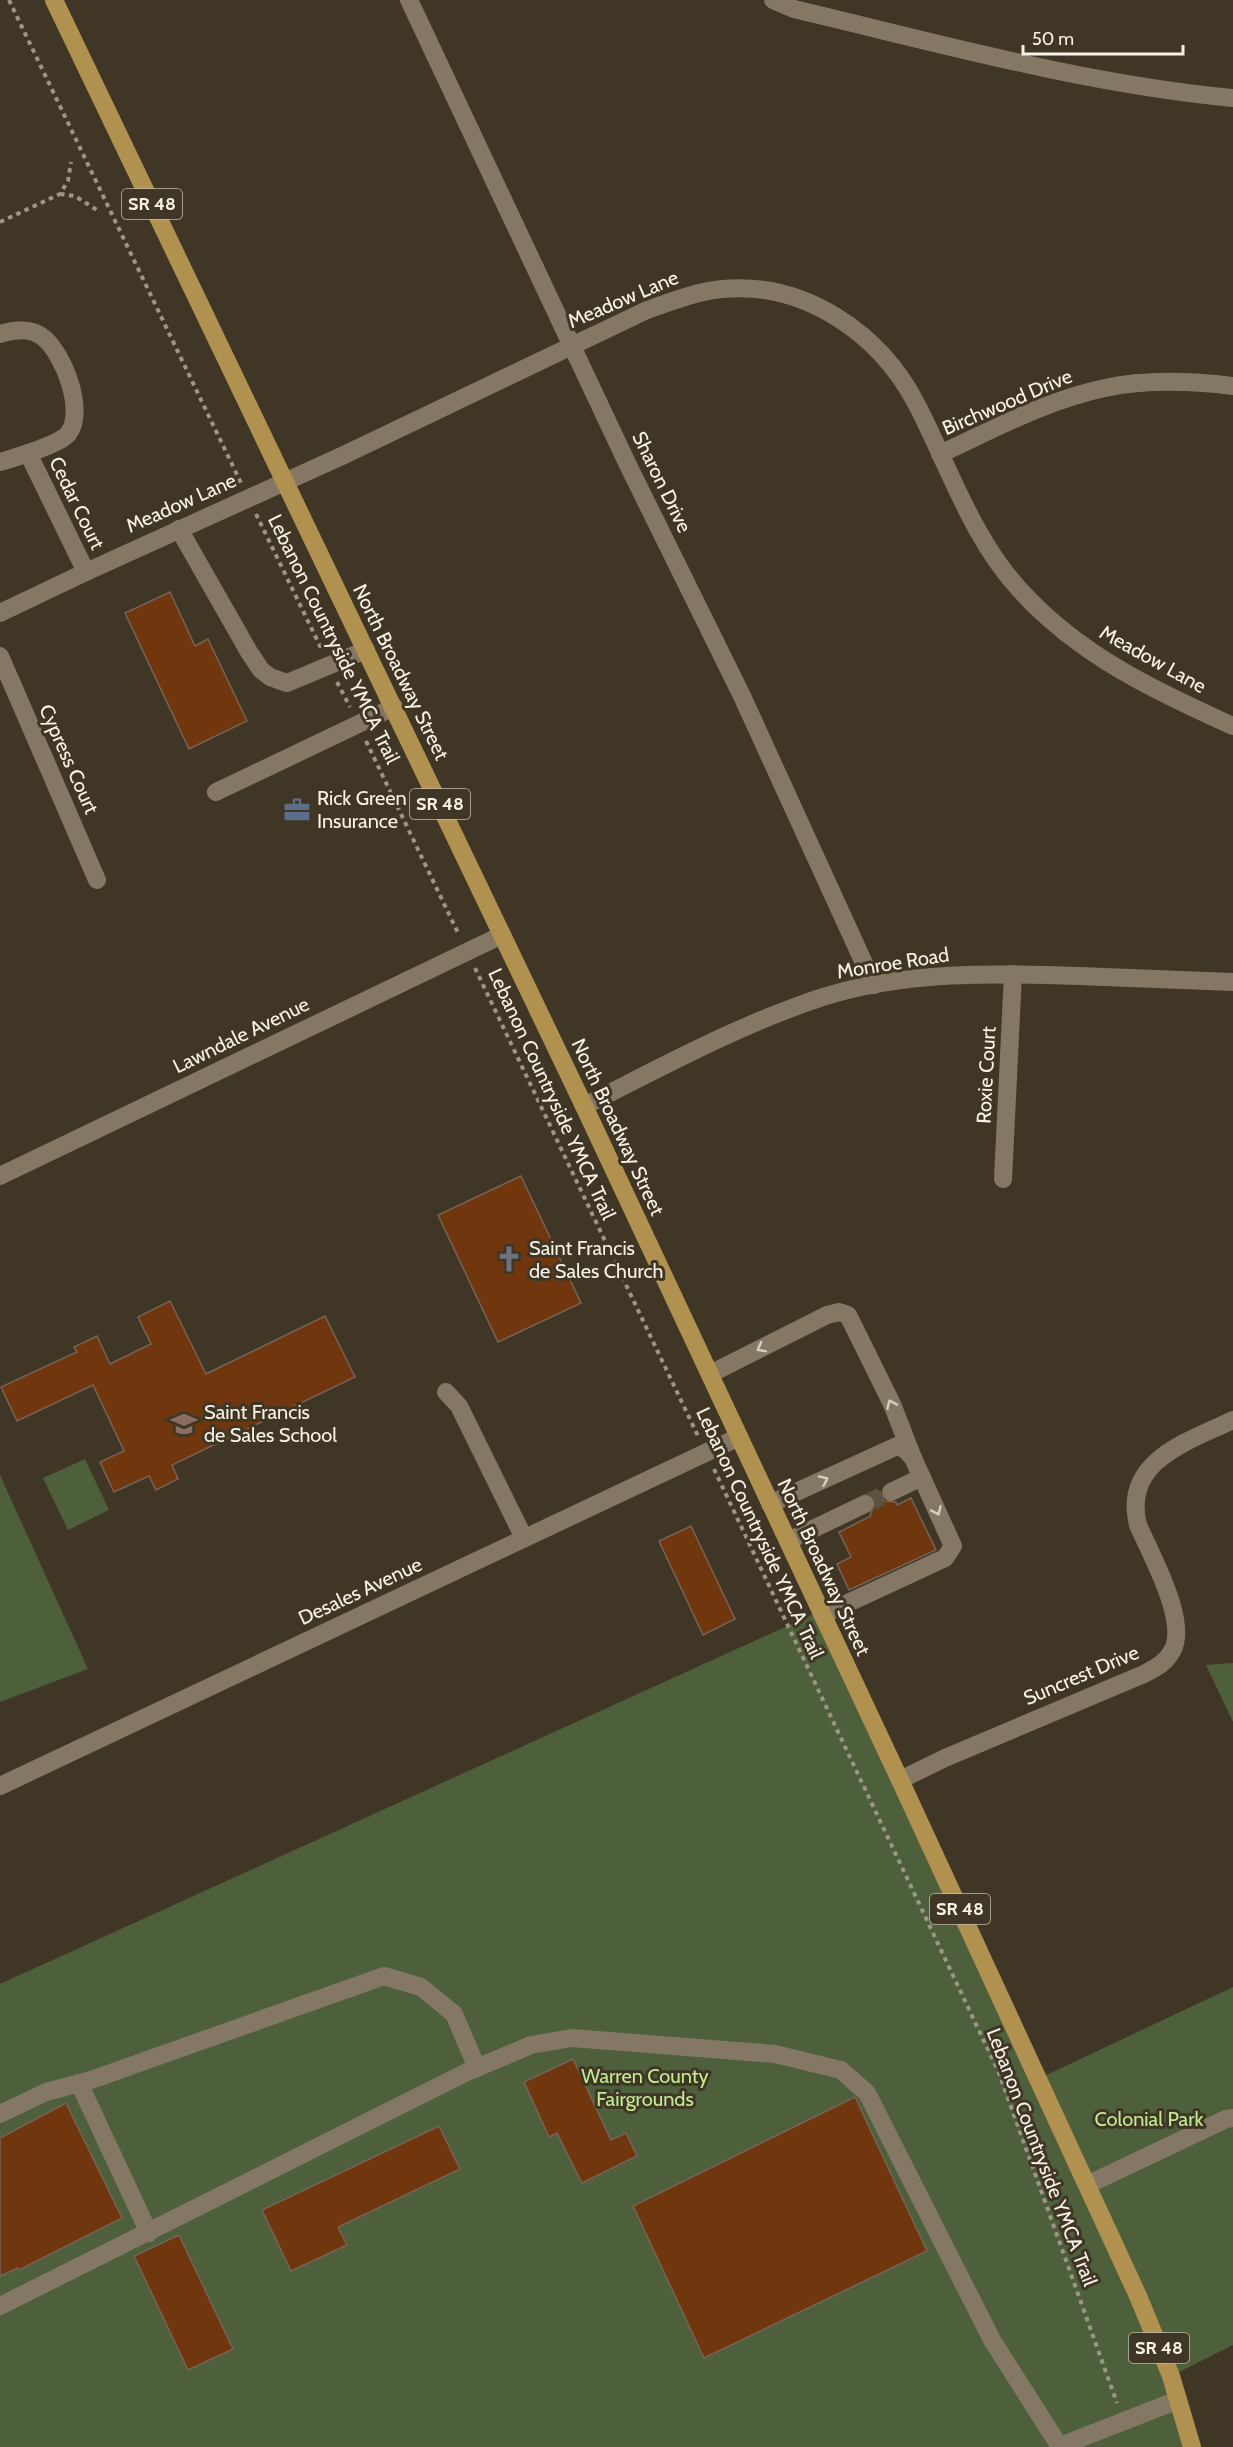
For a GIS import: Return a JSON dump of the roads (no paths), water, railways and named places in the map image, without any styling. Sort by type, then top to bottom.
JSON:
[{"type":"main road","name":"North Broadway Street","points":[[54,0],[584,1106],[900,1780],[1138,2296],[1171,2376],[1192,2447]]},
{"type":"street","name":"Sharon Drive","points":[[409,0],[500,189],[571,345],[742,696],[874,985]]},
{"type":"street","points":[[773,0],[794,9],[1107,81],[1233,98]]},
{"type":"street","name":"Meadow Lane","points":[[0,613],[344,455],[647,310],[693,294],[723,289],[755,290],[786,295],[816,305],[844,321],[883,355],[900,375],[916,403],[988,548],[1021,591],[1065,632],[1105,662],[1162,694],[1233,726]]},
{"type":"street","name":"Cedar Court","points":[[0,334],[13,330],[29,330],[43,337],[54,349],[73,395],[76,411],[73,426],[66,436],[28,453],[0,462]]},
{"type":"street","name":"Birchwood Drive","points":[[940,454],[1028,413],[1106,387],[1137,383],[1179,382],[1233,386]]},
{"type":"street","name":"Cedar Court","points":[[28,453],[86,572]]},
{"type":"street","points":[[179,529],[261,670],[270,677],[287,683],[366,650]]},
{"type":"street","name":"Cypress Court","points":[[0,656],[97,880]]},
{"type":"street","points":[[216,792],[394,707]]},
{"type":"street","name":"Lawndale Avenue","points":[[0,1176],[502,935]]},
{"type":"street","name":"Monroe Road","points":[[584,1106],[748,1026],[823,997],[874,985],[955,975],[1013,974],[1233,982]]},
{"type":"street","name":"Roxie Court","points":[[1003,1179],[1013,974]]},
{"type":"street","points":[[710,1374],[827,1315],[839,1312],[848,1315],[892,1404],[913,1458],[953,1546],[945,1558],[822,1615]]},
{"type":"street","points":[[446,1392],[459,1406],[524,1538]]},
{"type":"street","name":"Suncrest Drive","points":[[900,1780],[945,1758],[1143,1674],[1168,1658],[1174,1650],[1178,1630],[1176,1613],[1138,1525],[1134,1511],[1135,1496],[1140,1481],[1149,1467],[1161,1458],[1233,1420]]},
{"type":"street","name":"Desales Avenue","points":[[0,1786],[739,1437]]},
{"type":"street","points":[[770,1504],[897,1446],[906,1450],[913,1458]]},
{"type":"street","points":[[891,1492],[922,1477]]},
{"type":"street","points":[[788,1541],[865,1504]]},
{"type":"street","points":[[0,2114],[46,2092],[80,2083],[384,1976],[420,1987],[453,2014],[477,2068]]},
{"type":"street","points":[[0,2306],[477,2068],[531,2045],[572,2038],[775,2054],[841,2070],[867,2093],[992,2340],[1059,2447],[1178,2400]]},
{"type":"street","points":[[80,2083],[149,2233]]},
{"type":"street","points":[[1087,2185],[1226,2119],[1233,2118]]},
{"type":"tunnel","points":[[865,1504],[891,1492]]},
{"type":"place","name":"Rick Green Insurance","points":[[297,810]]},
{"type":"place","name":"Saint Francis de Sales Church","points":[[509,1259]]},
{"type":"place","name":"Saint Francis de Sales School","points":[[184,1424]]},
{"type":"park label","name":"Warren County Fairgrounds","points":[[645,2088]]},
{"type":"park label","name":"Colonial Park","points":[[1149,2119]]}]
